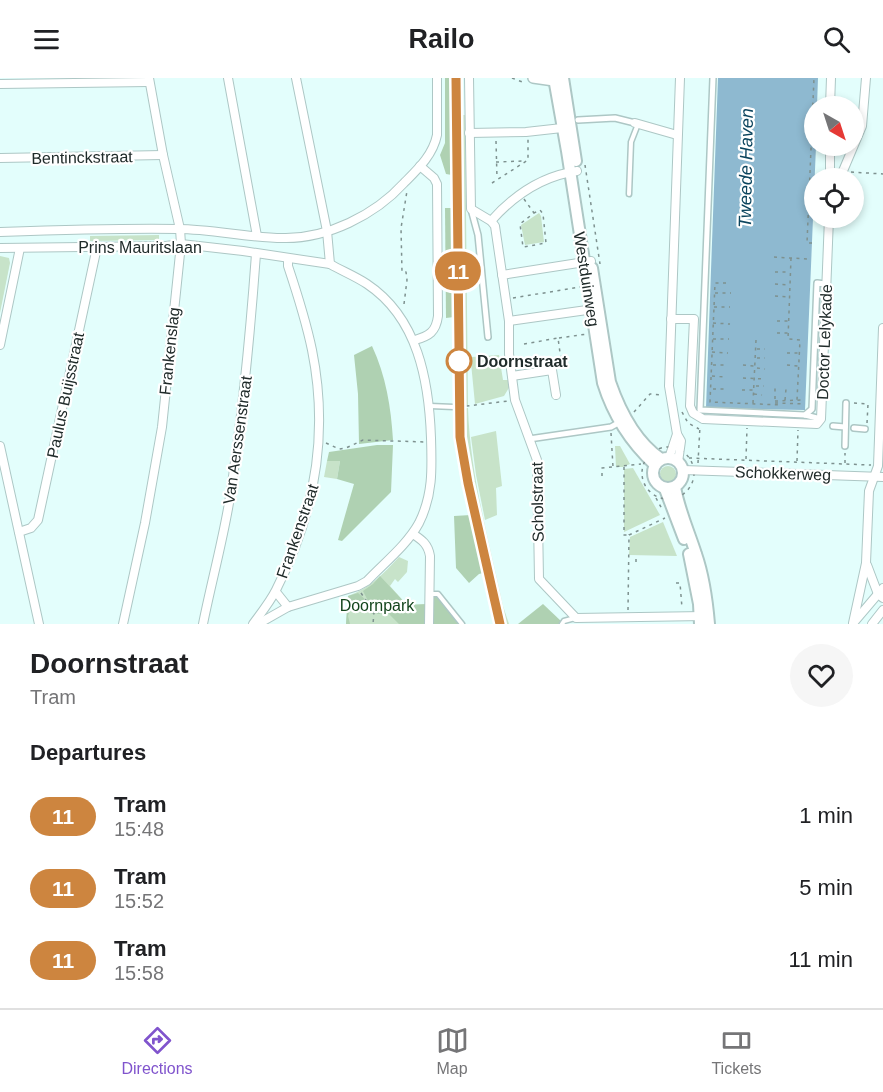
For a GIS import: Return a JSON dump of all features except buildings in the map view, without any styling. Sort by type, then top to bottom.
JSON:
[{"type":"main road","name":"Westduinweg","points":[[558,79],[560,128],[574,171]]},
{"type":"main road","name":"Westduinweg","points":[[558,79],[595,309],[603,383],[619,423],[631,441],[671,460]]},
{"type":"main road","name":"Westduinweg","points":[[671,460],[652,471],[653,479],[658,486],[672,493]]},
{"type":"main road","points":[[671,460],[681,480],[672,493],[690,557],[704,620]]},
{"type":"street","points":[[228,78],[257,236]]},
{"type":"street","points":[[296,78],[327,231],[330,264]]},
{"type":"street","points":[[258,624],[288,607],[358,586],[367,581],[413,534],[430,494],[430,406],[426,379],[415,340],[428,336],[435,330],[438,316],[437,184],[434,178],[420,166],[436,142],[437,78]]},
{"type":"street","points":[[469,78],[471,209],[478,235],[488,337]]},
{"type":"street","points":[[533,78],[558,79]]},
{"type":"street","points":[[671,460],[677,434],[670,394],[680,78]]},
{"type":"street","points":[[713,78],[700,410],[806,415],[821,419]]},
{"type":"street","points":[[831,78],[831,96]]},
{"type":"street","points":[[845,168],[862,126],[866,78]]},
{"type":"street","points":[[0,84],[149,80]]},
{"type":"street","name":"Frankenslag","points":[[123,624],[146,523],[162,427],[181,244],[180,229],[149,80]]},
{"type":"street","points":[[578,120],[615,118],[677,135]]},
{"type":"street","points":[[469,133],[526,132],[560,128]]},
{"type":"street","name":"Bentinckstraat","points":[[0,158],[163,155]]},
{"type":"street","name":"Prins Mauritslaan","points":[[0,232],[180,229],[290,238],[327,231],[377,207],[420,166]]},
{"type":"street","points":[[471,209],[491,221],[520,194],[546,179],[574,171]]},
{"type":"street","name":"Scholstraat","points":[[491,221],[495,226],[511,335],[509,354],[515,400],[537,460],[539,579],[576,618]]},
{"type":"street","name":"Doctor Lelykade","points":[[694,319],[690,405],[696,416],[703,419],[817,424],[821,419],[829,228]]},
{"type":"street","name":"Prins Mauritslaan","points":[[0,248],[181,244],[330,264],[367,284],[380,295],[415,340]]},
{"type":"street","name":"Paulus Buijsstraat","points":[[19,532],[31,528],[38,520],[97,247]]},
{"type":"street","points":[[0,345],[20,248]]},
{"type":"street","name":"Van Aerssenstraat","points":[[203,624],[228,506],[242,414],[251,332],[256,254]]},
{"type":"street","name":"Frankenstraat","points":[[253,624],[276,592],[294,551],[316,480],[319,399],[313,351],[288,266],[288,258]]},
{"type":"street","points":[[502,275],[587,261]]},
{"type":"street","points":[[806,415],[812,409],[817,283],[826,284]]},
{"type":"street","points":[[509,321],[595,309]]},
{"type":"street","points":[[671,319],[694,319]]},
{"type":"street","points":[[853,624],[866,563],[869,491],[879,477],[883,328]]},
{"type":"street","points":[[512,376],[552,370],[556,395]]},
{"type":"street","points":[[845,446],[846,403]]},
{"type":"street","points":[[529,439],[619,423]]},
{"type":"street","points":[[832,426],[845,427]]},
{"type":"street","points":[[854,428],[865,429]]},
{"type":"street","points":[[0,446],[39,624]]},
{"type":"street","name":"Schokkerweg","points":[[671,460],[879,477]]},
{"type":"street","points":[[413,534],[424,541],[429,549],[429,624]]},
{"type":"street","points":[[853,624],[881,593],[866,563]]},
{"type":"street","name":"Frankenstraat","points":[[276,592],[288,607]]},
{"type":"street","points":[[872,624],[883,610]]},
{"type":"street","points":[[576,618],[628,617],[651,620],[704,620]]},
{"type":"lane","points":[[629,194],[631,142],[637,123]]},
{"type":"lane","points":[[694,319],[704,319]]},
{"type":"lane","points":[[430,406],[454,407]]},
{"type":"lane","points":[[429,594],[438,594],[462,624]]},
{"type":"lane","points":[[562,624],[564,621],[576,618]]},
{"type":"path","points":[[812,243],[807,243],[814,78]]},
{"type":"path","points":[[492,183],[528,159],[526,132]]},
{"type":"path","points":[[496,133],[496,179]]},
{"type":"path","name":"Westduinweg","points":[[583,157],[602,273]]},
{"type":"path","points":[[496,162],[525,161]]},
{"type":"path","points":[[864,174],[883,174]]},
{"type":"path","points":[[404,304],[407,280],[406,272],[402,272],[401,228],[409,178]]},
{"type":"path","points":[[520,194],[534,213]]},
{"type":"path","points":[[540,210],[543,214],[546,243],[523,247],[520,224],[534,213],[540,210]]},
{"type":"path","points":[[774,256],[807,259]]},
{"type":"path","points":[[726,283],[715,283],[710,402],[753,404],[799,400],[800,340],[788,339],[791,258]]},
{"type":"path","points":[[776,272],[791,272]]},
{"type":"path","points":[[775,284],[790,285]]},
{"type":"path","points":[[506,299],[581,287]]},
{"type":"path","points":[[715,293],[731,293]]},
{"type":"path","points":[[775,296],[790,297]]},
{"type":"path","points":[[714,307],[730,308]]},
{"type":"path","points":[[777,321],[789,321]]},
{"type":"path","points":[[713,323],[730,324]]},
{"type":"path","points":[[777,333],[788,333]]},
{"type":"path","points":[[524,344],[588,334]]},
{"type":"path","points":[[552,370],[561,360],[558,338]]},
{"type":"path","points":[[713,339],[729,339]]},
{"type":"path","points":[[753,404],[756,340]]},
{"type":"path","points":[[755,349],[765,349]]},
{"type":"path","points":[[712,352],[728,353]]},
{"type":"path","points":[[787,353],[799,353]]},
{"type":"path","points":[[755,358],[765,358]]},
{"type":"path","points":[[712,364],[724,365]]},
{"type":"path","points":[[787,365],[799,366]]},
{"type":"path","points":[[743,366],[765,369]]},
{"type":"path","points":[[711,376],[724,376]]},
{"type":"path","points":[[742,378],[764,379]]},
{"type":"path","points":[[754,386],[764,386]]},
{"type":"path","points":[[775,388],[775,402]]},
{"type":"path","points":[[711,389],[724,389]]},
{"type":"path","points":[[785,400],[786,389]]},
{"type":"path","points":[[742,390],[754,390]]},
{"type":"path","points":[[613,468],[619,423],[650,394],[657,395]]},
{"type":"path","points":[[754,394],[762,395]]},
{"type":"path","points":[[454,407],[471,407],[515,400]]},
{"type":"path","points":[[775,402],[812,404]]},
{"type":"path","points":[[775,402],[781,405]]},
{"type":"path","points":[[853,403],[868,404],[867,425],[879,426]]},
{"type":"path","points":[[696,428],[700,428],[699,458]]},
{"type":"path","points":[[746,429],[746,459]]},
{"type":"path","points":[[796,462],[798,431]]},
{"type":"path","points":[[319,442],[339,449],[363,440],[431,442]]},
{"type":"path","points":[[669,525],[643,475],[671,460],[699,458]]},
{"type":"path","points":[[602,476],[602,468],[699,458],[878,466]]},
{"type":"path","points":[[845,458],[845,464]]},
{"type":"path","points":[[656,497],[688,489],[671,460]]},
{"type":"path","points":[[624,467],[624,535],[629,535],[666,517]]},
{"type":"path","points":[[628,617],[629,535]]},
{"type":"path","points":[[636,555],[636,562]]},
{"type":"path","points":[[676,582],[680,583],[682,610]]},
{"type":"path","points":[[358,586],[374,612],[373,624]]},
{"type":"green space","points":[[445,78],[451,78],[452,175],[446,174],[440,155],[445,143]]},
{"type":"green space","points":[[454,78],[462,78],[463,115],[465,115],[468,405],[455,405],[451,115],[455,114]]},
{"type":"green space","points":[[445,208],[451,208],[454,317],[446,318]]},
{"type":"green space","points":[[539,213],[544,242],[525,245],[521,225]]},
{"type":"green space","points":[[159,235],[159,240],[90,241],[90,236]]},
{"type":"green space","points":[[0,256],[9,258],[10,263],[0,313]]},
{"type":"green space","points":[[372,346],[387,392],[393,440],[359,444],[358,394],[354,355]]},
{"type":"green space","points":[[499,355],[503,380],[509,380],[510,386],[504,396],[475,404],[472,357]]},
{"type":"green space","points":[[468,408],[476,483],[509,624],[497,624],[495,618],[458,449],[456,409]]},
{"type":"green space","points":[[496,431],[502,486],[496,488],[497,515],[485,520],[471,437]]},
{"type":"green space","points":[[393,445],[391,492],[342,541],[338,540],[354,484],[337,479],[340,461],[327,461],[329,452]]},
{"type":"green space","points":[[615,446],[620,446],[630,464],[616,467]]},
{"type":"green space","points":[[327,461],[340,461],[337,479],[324,477]]},
{"type":"green space","points":[[668,466],[674,468],[676,474],[674,480],[668,482],[662,480],[660,474],[662,468]]},
{"type":"green space","points":[[633,468],[660,515],[624,532],[624,469]]},
{"type":"green space","points":[[471,515],[483,573],[469,583],[456,568],[454,516]]},
{"type":"green space","points":[[663,522],[677,556],[629,555],[630,537]]},
{"type":"green space","name":"Doornpark","points":[[399,557],[408,561],[407,572],[398,582],[395,579],[390,586],[407,605],[429,604],[428,624],[346,624],[348,596],[370,585]]},
{"type":"green space","name":"Doornpark","points":[[380,576],[407,605],[429,604],[429,594],[438,594],[462,624],[399,624],[389,614],[371,614],[364,607],[359,607],[350,610],[348,616],[350,624],[346,624],[348,596],[358,593],[367,601],[374,613],[363,591]]},
{"type":"green space","points":[[543,604],[562,622],[561,624],[518,624]]},
{"type":"water","name":"Tweede Haven","points":[[718,78],[818,78],[817,96],[804,96],[804,156],[816,156],[815,168],[804,168],[804,228],[813,228],[805,410],[706,408]]},
{"type":"tram line","points":[[456,78],[461,437],[468,483],[500,624]]},
{"type":"tram line","name":"11","points":[[456,78],[460,437],[500,624]]},
{"type":"place","name":"Doornstraat","points":[[459,361]]}]
